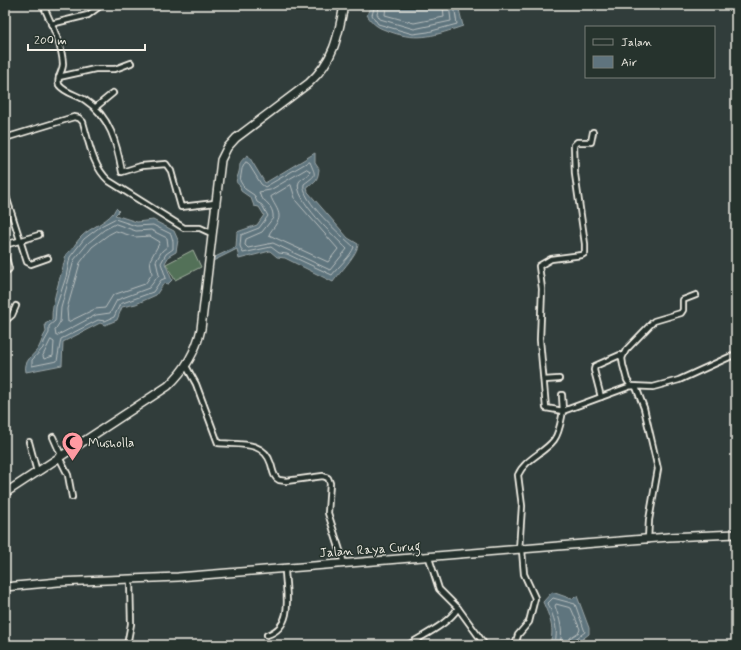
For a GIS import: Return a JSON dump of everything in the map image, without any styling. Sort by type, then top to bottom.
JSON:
[{"type":"street","points":[[43,5],[51,24],[62,62],[58,82],[59,87],[96,107],[111,132],[122,172],[141,166],[166,164],[171,171],[181,207],[215,203]]},
{"type":"street","points":[[5,493],[168,386],[186,366],[196,346],[201,329],[219,164],[227,148],[245,130],[309,83],[319,73],[334,48],[344,6],[331,5]]},
{"type":"street","points":[[51,24],[88,15],[100,6]]},
{"type":"street","points":[[59,77],[95,70],[115,69],[131,64]]},
{"type":"street","points":[[96,107],[113,93]]},
{"type":"street","points":[[5,138],[74,117],[80,118],[83,122],[97,166],[106,178],[184,228],[200,228],[212,233]]},
{"type":"street","points":[[593,132],[592,142],[577,142],[574,146],[575,170],[585,253],[582,256],[551,259],[539,266],[542,289],[540,340],[546,408],[563,410],[634,387],[653,387],[680,380],[736,354]]},
{"type":"street","points":[[5,193],[28,263],[48,258]]},
{"type":"street","points":[[5,245],[39,235]]},
{"type":"street","points":[[5,254],[10,269],[5,272]]},
{"type":"street","points":[[648,540],[648,520],[658,469],[644,408],[634,387],[627,380],[622,358],[626,350],[654,321],[681,314],[683,310],[683,300],[696,295]]},
{"type":"street","points":[[5,321],[12,315],[16,306]]},
{"type":"street","points":[[601,397],[594,370],[595,366],[620,355],[622,358]]},
{"type":"street","points":[[186,366],[196,384],[218,443],[258,447],[267,455],[274,476],[279,480],[286,481],[323,476],[328,478],[330,483],[328,513],[344,563]]},
{"type":"street","points":[[544,380],[559,379]]},
{"type":"street","points":[[502,645],[514,645],[518,635],[529,622],[535,598],[524,574],[521,550],[522,506],[518,475],[524,466],[553,442],[558,434],[563,410],[562,395]]},
{"type":"street","points":[[53,437],[68,475],[72,497]]},
{"type":"street","points":[[29,442],[37,472]]},
{"type":"street","name":"Jalan Raya Curug","points":[[5,587],[58,582],[130,580],[736,534]]},
{"type":"street","points":[[429,558],[439,589],[458,608],[485,645]]},
{"type":"street","points":[[267,635],[279,629],[286,617],[285,568]]},
{"type":"street","points":[[127,645],[131,624],[130,580]]},
{"type":"street","points":[[408,645],[438,627],[458,608]]},
{"type":"green space","points":[[193,250],[201,267],[175,280],[166,264]]},
{"type":"water","points":[[371,5],[458,5],[463,26],[427,36],[410,37],[401,35],[380,28],[372,22],[367,15]]},
{"type":"water","points":[[315,153],[315,163],[319,169],[319,172],[315,181],[307,186],[308,192],[348,238],[358,244],[352,258],[333,282],[285,258],[277,257],[270,251],[239,259],[237,249],[211,262],[211,259],[236,247],[237,232],[257,225],[264,215],[259,207],[254,206],[251,198],[241,191],[236,180],[242,160],[248,155],[265,183]]},
{"type":"water","points":[[116,208],[119,211],[115,215],[137,222],[153,220],[174,231],[178,240],[176,252],[169,256],[165,263],[172,280],[168,284],[164,283],[156,295],[136,304],[122,307],[117,320],[105,325],[100,323],[63,342],[62,365],[26,372],[25,368],[27,361],[39,347],[46,332],[45,324],[52,320],[53,305],[66,254],[85,233],[110,217]]},
{"type":"water","points":[[552,592],[572,599],[577,596],[589,628],[589,634],[575,645],[549,645],[552,628],[543,602]]},
{"type":"place","name":"Musholla","points":[[73,462]]}]
